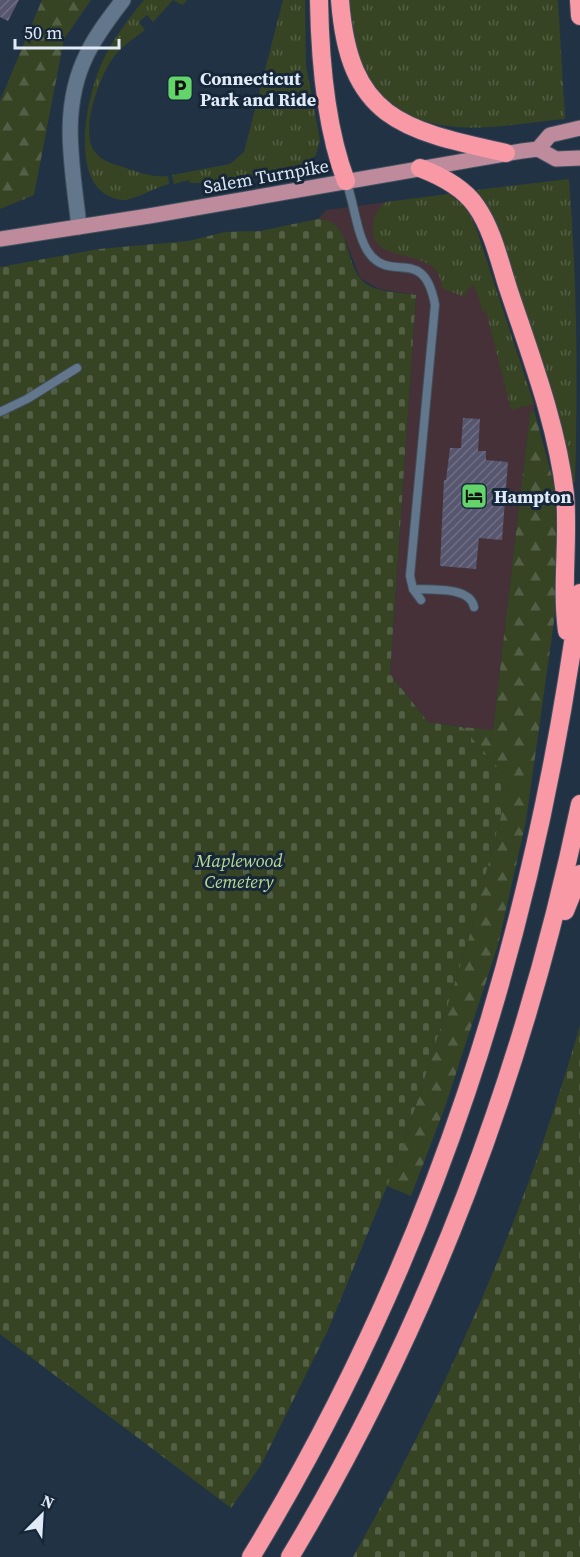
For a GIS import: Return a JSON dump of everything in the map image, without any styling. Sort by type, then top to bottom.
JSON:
[{"type":"highway","points":[[319,0],[332,129],[337,155],[346,181]]},
{"type":"highway","points":[[340,0],[344,39],[350,62],[362,86],[377,104],[399,121],[418,130],[506,153]]},
{"type":"highway","points":[[579,0],[580,16]]},
{"type":"highway","points":[[420,168],[458,187],[472,200],[482,217],[539,385],[555,439],[563,481],[568,542],[566,616],[572,657]]},
{"type":"highway","points":[[251,1557],[315,1445],[372,1331],[412,1240],[458,1121],[497,1000],[527,890],[550,782],[572,657],[580,592]]},
{"type":"highway","points":[[290,1557],[363,1425],[448,1241],[500,1103],[549,939],[580,804]]},
{"type":"highway","points":[[549,939],[580,874]]},
{"type":"main road","name":"Salem Turnpike","points":[[0,238],[79,227],[538,148],[550,135],[580,128]]},
{"type":"main road","points":[[538,148],[555,159],[580,159]]},
{"type":"street","points":[[79,227],[69,147],[72,104],[87,54],[123,0]]},
{"type":"lane","points":[[346,181],[362,238],[369,254],[384,264],[419,271],[432,285],[435,305],[410,576],[413,589],[421,600]]},
{"type":"lane","points":[[0,412],[27,399],[77,368]]},
{"type":"lane","points":[[413,589],[465,593],[470,596],[474,607]]},
{"type":"shaded area","points":[[449,194],[470,214],[476,228],[534,404],[534,410],[530,412],[493,731],[428,722],[390,674],[416,295],[379,289],[360,278],[346,241],[324,219],[318,219],[326,210]]},
{"type":"green space","points":[[42,0],[91,0],[64,39],[34,195],[0,209],[0,101]]},
{"type":"green space","points":[[144,0],[173,0],[153,22],[147,15],[139,22],[145,30],[117,53],[104,73],[90,117],[90,143],[95,152],[104,160],[146,174],[168,176],[169,184],[122,200],[104,194],[93,181],[87,163],[86,121],[95,80],[105,56],[120,31]]},
{"type":"green space","points":[[173,0],[187,0],[183,5]]},
{"type":"green space","points":[[283,0],[305,0],[306,66],[320,140],[316,155],[307,163],[234,182],[190,183],[189,180],[174,184],[172,175],[230,164],[244,152]]},
{"type":"green space","points":[[347,0],[558,0],[565,119],[494,127],[470,127],[447,126],[424,121],[403,112],[380,93],[361,66],[355,48]]},
{"type":"green space","points":[[569,179],[576,330],[575,482],[570,482],[495,224],[486,203],[476,190]]},
{"type":"green space","points":[[449,194],[466,207],[476,228],[534,404],[511,410],[486,311],[483,312],[474,285],[468,289],[464,297],[442,288],[438,274],[430,265],[382,247],[375,239],[374,219],[386,202]]},
{"type":"green space","name":"Maplewood Cemetery","points":[[318,219],[329,221],[343,235],[353,266],[365,283],[383,290],[416,295],[390,674],[428,722],[462,727],[510,781],[468,941],[401,1152],[328,1330],[261,1465],[231,1508],[0,1334],[0,267],[99,249],[188,241],[225,232],[260,231]]},
{"type":"green space","points":[[534,410],[554,484],[557,539],[555,614],[526,821],[498,945],[445,1107],[411,1196],[387,1186],[401,1152],[468,941],[510,781],[462,727],[493,730],[530,412]]},
{"type":"green space","points":[[580,1025],[580,1557],[353,1557],[421,1429],[482,1298],[536,1163]]},
{"type":"building","points":[[0,0],[19,0],[8,21],[0,17]]},
{"type":"building","name":"Hampton","points":[[463,418],[480,419],[478,451],[486,451],[486,460],[508,462],[502,540],[479,538],[476,569],[440,566],[444,480],[446,480],[450,448],[461,448]]},
{"type":"place","name":"Connecticut Park and Ride","points":[[180,88]]},
{"type":"place","name":"Hampton","points":[[474,496]]}]
